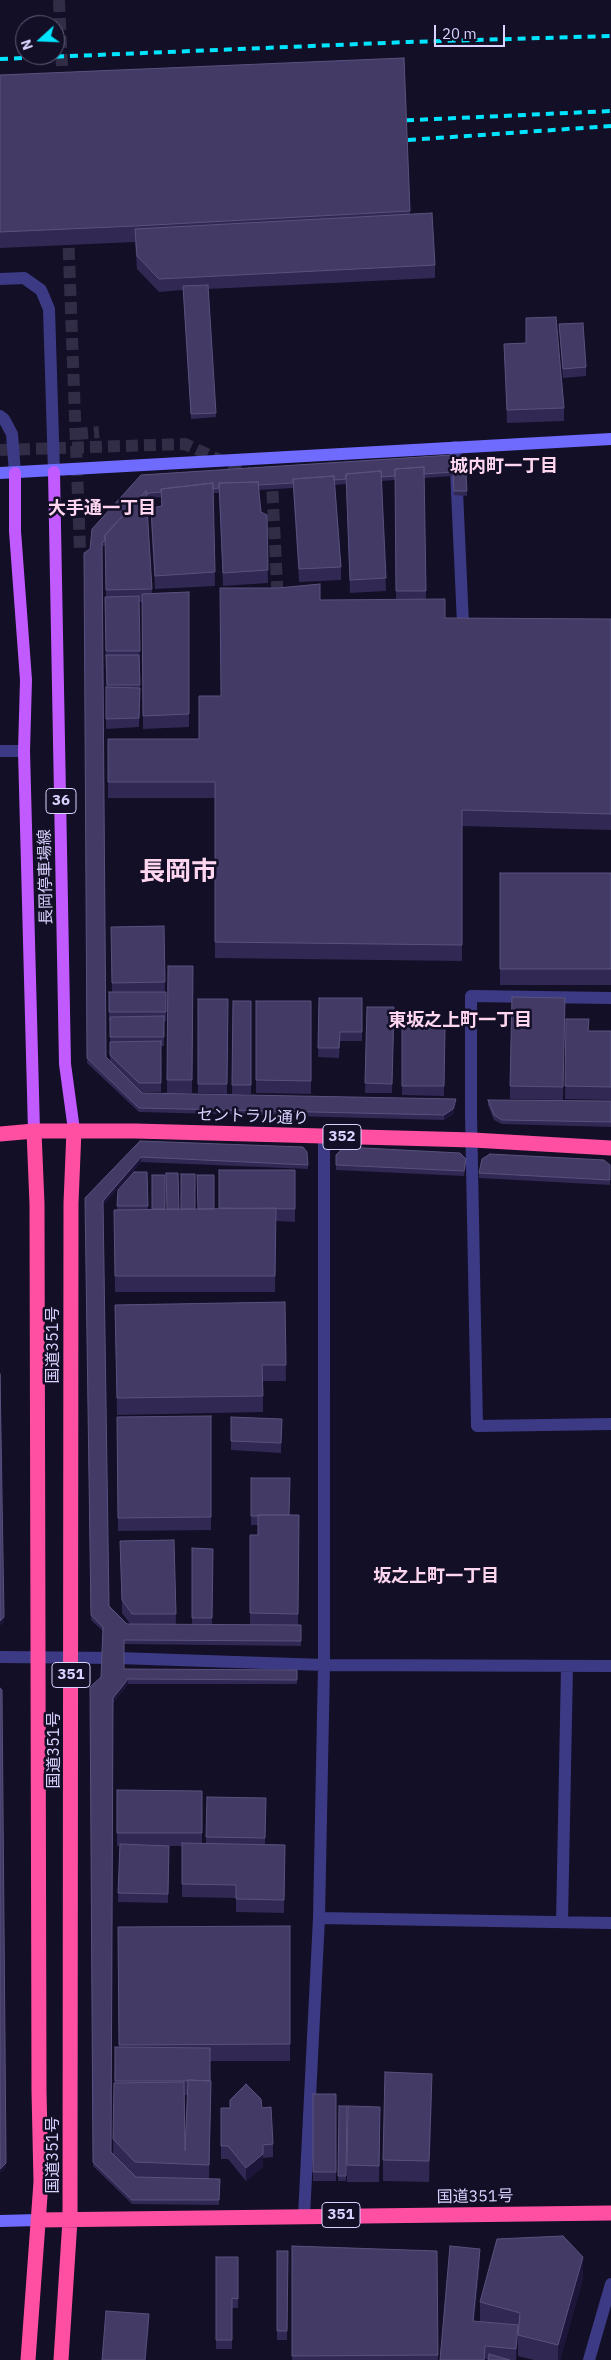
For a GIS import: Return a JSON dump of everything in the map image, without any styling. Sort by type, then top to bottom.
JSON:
[{"type":"highway","name":"セントラル通り","points":[[0,1134],[74,1130],[473,1140],[611,1148]]},
{"type":"highway","name":"国道351号","points":[[62,2360],[70,2220],[71,1203],[74,1130]]},
{"type":"highway","name":"国道351号","points":[[28,2360],[41,2182],[37,1214],[34,1131]]},
{"type":"highway","name":"国道351号","points":[[38,2220],[611,2212]]},
{"type":"main road","name":"長岡停車場線","points":[[54,472],[65,1064],[74,1130]]},
{"type":"main road","name":"長岡停車場線","points":[[15,473],[15,531],[26,680],[24,751],[34,1131]]},
{"type":"street","points":[[0,279],[24,278],[41,290],[49,309],[54,472]]},
{"type":"street","points":[[0,416],[4,419],[12,434],[15,473]]},
{"type":"street","points":[[0,473],[54,472],[611,439]]},
{"type":"street","points":[[455,448],[463,624],[482,625]]},
{"type":"street","points":[[0,751],[24,751]]},
{"type":"street","points":[[611,998],[471,996],[471,1114],[477,1426],[611,1424]]},
{"type":"street","points":[[304,2216],[319,1918],[324,1665],[324,1136]]},
{"type":"street","points":[[0,1657],[324,1665],[611,1666]]},
{"type":"street","points":[[562,1922],[567,1667]]},
{"type":"street","points":[[319,1918],[611,1923]]},
{"type":"street","points":[[0,2221],[38,2220]]},
{"type":"street","points":[[589,2360],[611,2284]]},
{"type":"building","points":[[404,58],[410,211],[0,232],[0,75]]},
{"type":"building","points":[[432,213],[435,265],[159,279],[137,256],[135,229]]},
{"type":"building","points":[[208,285],[216,413],[191,414],[183,286]]},
{"type":"building","points":[[556,317],[564,408],[507,410],[504,344],[526,343],[526,318]]},
{"type":"building","points":[[583,323],[586,367],[563,369],[559,324]]},
{"type":"building","points":[[452,455],[465,458],[467,491],[454,491],[453,472],[424,474],[424,467],[395,469],[395,476],[382,477],[381,471],[346,474],[346,479],[334,480],[334,476],[293,479],[293,483],[259,485],[258,482],[219,483],[219,488],[213,489],[213,483],[161,489],[161,492],[149,493],[147,495],[146,491],[105,535],[105,540],[102,543],[106,1057],[142,1093],[456,1099],[453,1109],[444,1115],[139,1108],[87,1058],[84,553],[90,549],[92,529],[141,475]]},
{"type":"building","points":[[424,467],[426,591],[396,591],[395,469]]},
{"type":"building","points":[[381,471],[386,578],[350,580],[346,474]]},
{"type":"building","points":[[334,476],[341,567],[299,569],[293,479]]},
{"type":"building","points":[[258,482],[261,512],[267,515],[268,570],[223,573],[219,483]]},
{"type":"building","points":[[213,483],[215,572],[155,576],[151,508],[162,506],[161,489]]},
{"type":"building","points":[[146,491],[152,589],[106,590],[105,535]]},
{"type":"building","points":[[320,584],[320,600],[445,599],[445,618],[611,619],[611,814],[462,810],[462,945],[215,942],[215,782],[108,782],[108,739],[199,739],[199,696],[221,696],[220,588],[278,588]]},
{"type":"building","points":[[189,592],[189,714],[143,716],[142,594]]},
{"type":"building","points":[[139,596],[140,651],[106,651],[105,597]]},
{"type":"building","points":[[106,655],[139,655],[140,685],[107,685]]},
{"type":"building","points":[[106,687],[140,688],[139,718],[106,719]]},
{"type":"building","points":[[500,873],[611,873],[611,969],[500,969]]},
{"type":"building","points":[[164,926],[165,982],[112,983],[111,927]]},
{"type":"building","points":[[168,966],[193,966],[192,1080],[167,1080]]},
{"type":"building","points":[[109,992],[166,992],[166,1012],[109,1012]]},
{"type":"building","points":[[512,997],[565,998],[563,1087],[510,1086]]},
{"type":"building","points":[[319,998],[362,998],[362,1032],[340,1032],[339,1048],[318,1048]]},
{"type":"building","points":[[198,999],[228,999],[227,1084],[198,1084]]},
{"type":"building","points":[[233,1001],[251,1001],[251,1085],[232,1085]]},
{"type":"building","points":[[256,1001],[311,1001],[311,1081],[256,1080]]},
{"type":"building","points":[[367,1007],[394,1007],[392,1084],[365,1083]]},
{"type":"building","points":[[164,1016],[164,1037],[110,1037],[110,1017]]},
{"type":"building","points":[[566,1019],[589,1019],[588,1031],[611,1031],[611,1087],[565,1086]]},
{"type":"building","points":[[402,1027],[445,1028],[444,1086],[402,1086]]},
{"type":"building","points":[[161,1041],[161,1083],[139,1083],[110,1055],[110,1042]]},
{"type":"building","points":[[488,1100],[611,1101],[611,1122],[502,1120],[494,1115]]},
{"type":"building","points":[[140,1141],[303,1147],[307,1152],[308,1165],[141,1157],[103,1201],[109,1606],[127,1624],[301,1625],[301,1641],[124,1640],[124,1669],[297,1670],[297,1680],[128,1679],[113,1698],[111,2152],[136,2177],[220,2179],[219,2200],[132,2200],[93,2162],[90,1687],[101,1677],[103,1627],[91,1615],[85,1198]]},
{"type":"building","points":[[344,1147],[460,1153],[466,1159],[464,1171],[336,1165],[336,1155]]},
{"type":"building","points":[[490,1154],[604,1160],[610,1165],[610,1180],[479,1173],[482,1159]]},
{"type":"building","points":[[219,1170],[295,1170],[295,1209],[219,1208]]},
{"type":"building","points":[[134,1172],[147,1172],[148,1206],[117,1206],[118,1190]]},
{"type":"building","points":[[166,1173],[178,1173],[179,1209],[167,1209]]},
{"type":"building","points":[[181,1174],[195,1174],[195,1209],[181,1209]]},
{"type":"building","points":[[152,1175],[165,1175],[165,1209],[152,1209]]},
{"type":"building","points":[[197,1175],[214,1175],[214,1209],[198,1209]]},
{"type":"building","points":[[276,1208],[275,1276],[115,1276],[114,1210]]},
{"type":"building","points":[[285,1302],[286,1365],[262,1365],[263,1396],[117,1398],[115,1305]]},
{"type":"building","points":[[0,1374],[4,1617],[0,1621]]},
{"type":"building","points":[[211,1416],[211,1517],[118,1518],[117,1417]]},
{"type":"building","points":[[231,1417],[282,1419],[281,1443],[231,1441]]},
{"type":"building","points":[[251,1478],[290,1478],[289,1515],[251,1516]]},
{"type":"building","points":[[258,1515],[299,1515],[298,1614],[250,1613],[250,1535],[258,1535]]},
{"type":"building","points":[[174,1540],[176,1614],[132,1614],[122,1600],[120,1541]]},
{"type":"building","points":[[192,1548],[213,1549],[212,1618],[192,1618]]},
{"type":"building","points":[[0,1688],[2,1690],[6,2163],[0,2169]]},
{"type":"building","points":[[117,1790],[202,1791],[202,1833],[117,1833]]},
{"type":"building","points":[[207,1797],[266,1798],[265,1838],[206,1837]]},
{"type":"building","points":[[182,1843],[285,1845],[284,1900],[236,1899],[236,1885],[182,1884]]},
{"type":"building","points":[[120,1844],[169,1846],[168,1894],[118,1893]]},
{"type":"building","points":[[290,1926],[290,2044],[119,2045],[118,1927]]},
{"type":"building","points":[[115,2047],[210,2048],[210,2081],[115,2081]]},
{"type":"building","points":[[385,2072],[432,2074],[429,2161],[383,2160]]},
{"type":"building","points":[[188,2080],[211,2081],[209,2165],[135,2162],[113,2139],[114,2083],[184,2082],[185,2151]]},
{"type":"building","points":[[246,2084],[261,2099],[262,2108],[271,2107],[273,2144],[263,2145],[263,2154],[246,2168],[228,2146],[221,2146],[221,2108],[230,2108],[230,2100]]},
{"type":"building","points":[[313,2094],[336,2094],[336,2172],[313,2172]]},
{"type":"building","points":[[339,2106],[347,2106],[346,2176],[338,2176]]},
{"type":"building","points":[[348,2106],[380,2107],[379,2166],[347,2165]]},
{"type":"building","points":[[563,2236],[583,2257],[558,2345],[518,2335],[520,2313],[480,2302],[497,2239]]},
{"type":"building","points":[[292,2246],[437,2251],[438,2355],[292,2356]]},
{"type":"building","points":[[450,2246],[480,2249],[473,2321],[518,2325],[516,2349],[485,2346],[484,2360],[440,2360]]},
{"type":"building","points":[[277,2251],[288,2251],[287,2331],[277,2331]]},
{"type":"building","points":[[216,2257],[238,2257],[238,2299],[232,2298],[232,2340],[216,2340]]},
{"type":"building","points":[[106,2311],[149,2314],[145,2360],[102,2360]]},
{"type":"building","points":[[489,2354],[510,2360],[488,2360]]},
{"type":"tunnel","points":[[59,0],[63,90]]},
{"type":"tunnel","points":[[68,230],[80,550]]},
{"type":"tunnel","points":[[76,434],[99,432]]},
{"type":"tunnel","points":[[0,450],[185,444],[272,484],[278,604]]},
{"type":"railway","points":[[0,59],[408,42],[611,36]]},
{"type":"railway","points":[[392,121],[611,111]]},
{"type":"railway","points":[[394,141],[611,126]]},
{"type":"district","name":"城内町一丁目","points":[[504,467]]},
{"type":"district","name":"大手通一丁目","points":[[102,509]]},
{"type":"district","name":"長岡市","points":[[178,872]]},
{"type":"district","name":"東坂之上町一丁目","points":[[460,1021]]},
{"type":"district","name":"坂之上町一丁目","points":[[436,1577]]}]
